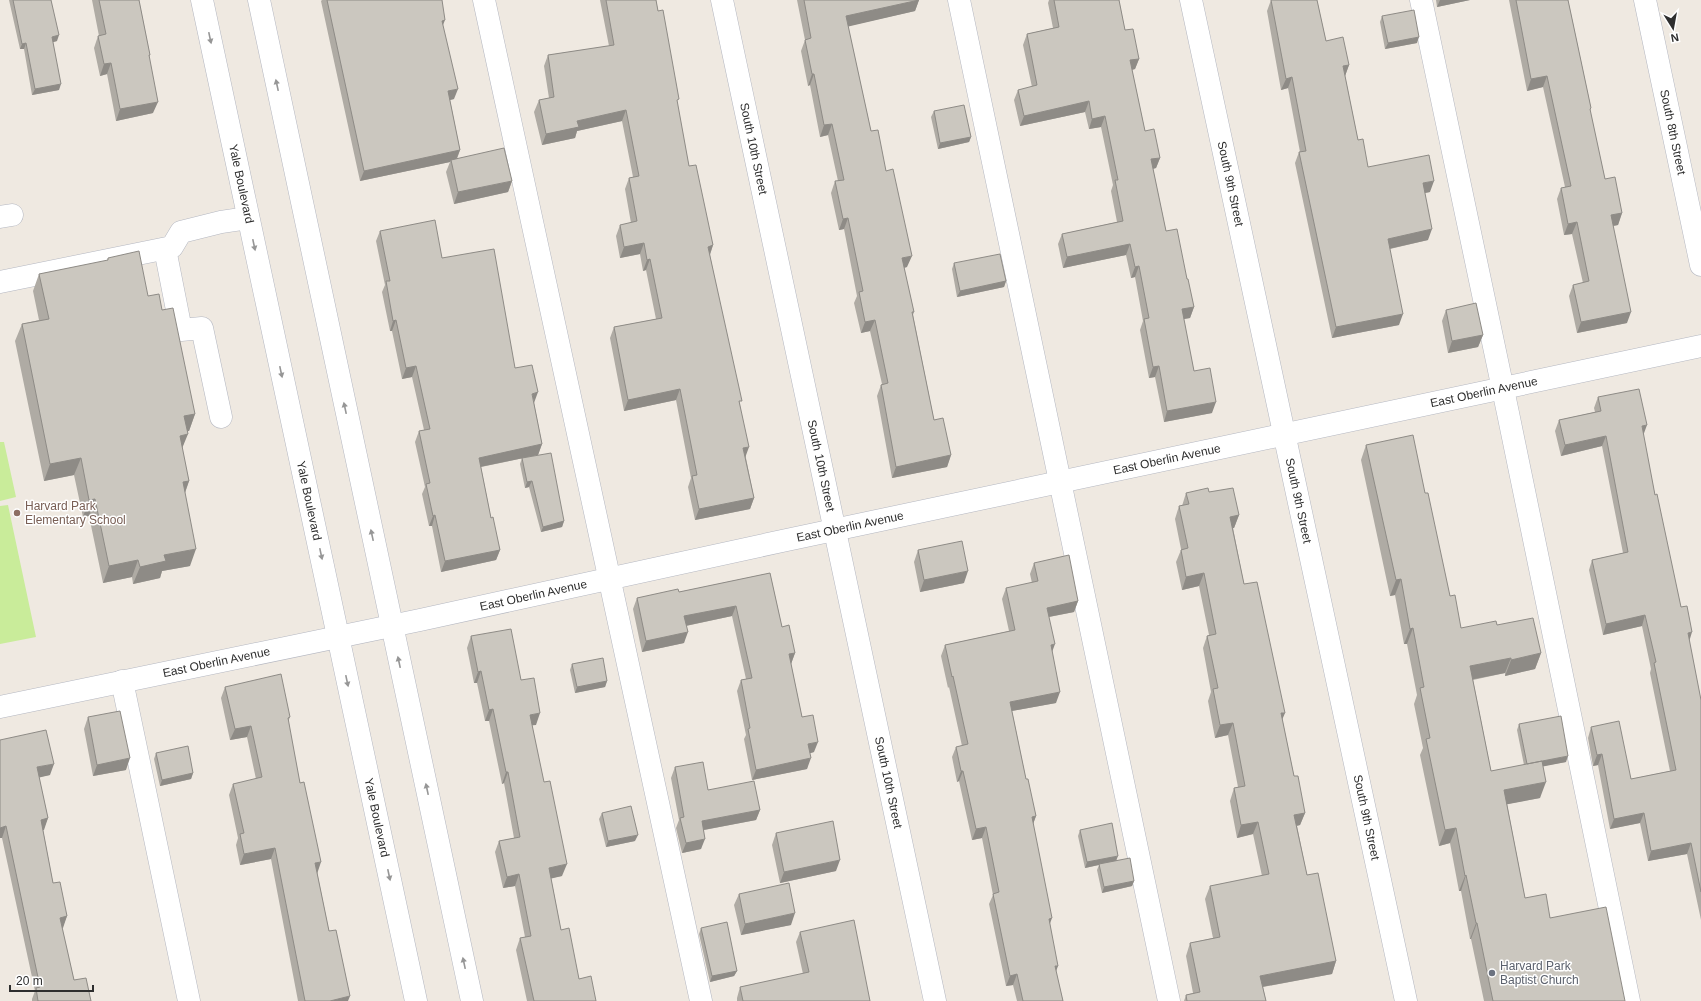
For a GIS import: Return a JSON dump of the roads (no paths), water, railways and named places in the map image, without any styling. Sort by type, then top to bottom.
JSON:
[{"type":"street","name":"Yale Boulevard","points":[[202,0],[416,1001]]},
{"type":"street","points":[[258,0],[472,1001]]},
{"type":"street","points":[[484,0],[701,1001]]},
{"type":"street","name":"South 10th Street","points":[[722,0],[935,1001]]},
{"type":"street","points":[[959,0],[1170,1001]]},
{"type":"street","name":"South 9th Street","points":[[1191,0],[1406,1001]]},
{"type":"street","points":[[1421,0],[1628,1001]]},
{"type":"street","name":"South 8th Street","points":[[1645,0],[1701,265]]},
{"type":"street","points":[[0,282],[172,247],[182,232],[221,222],[248,218]]},
{"type":"street","points":[[165,248],[182,330],[202,328],[221,417]]},
{"type":"street","name":"East Oberlin Avenue","points":[[0,707],[392,626],[1285,433],[1701,346]]},
{"type":"street","points":[[122,681],[189,1001]]},
{"type":"place","name":"Harvard Park Elementary School","points":[[17,513]]},
{"type":"place","name":"Harvard Park Baptist Church","points":[[1492,973]]}]
